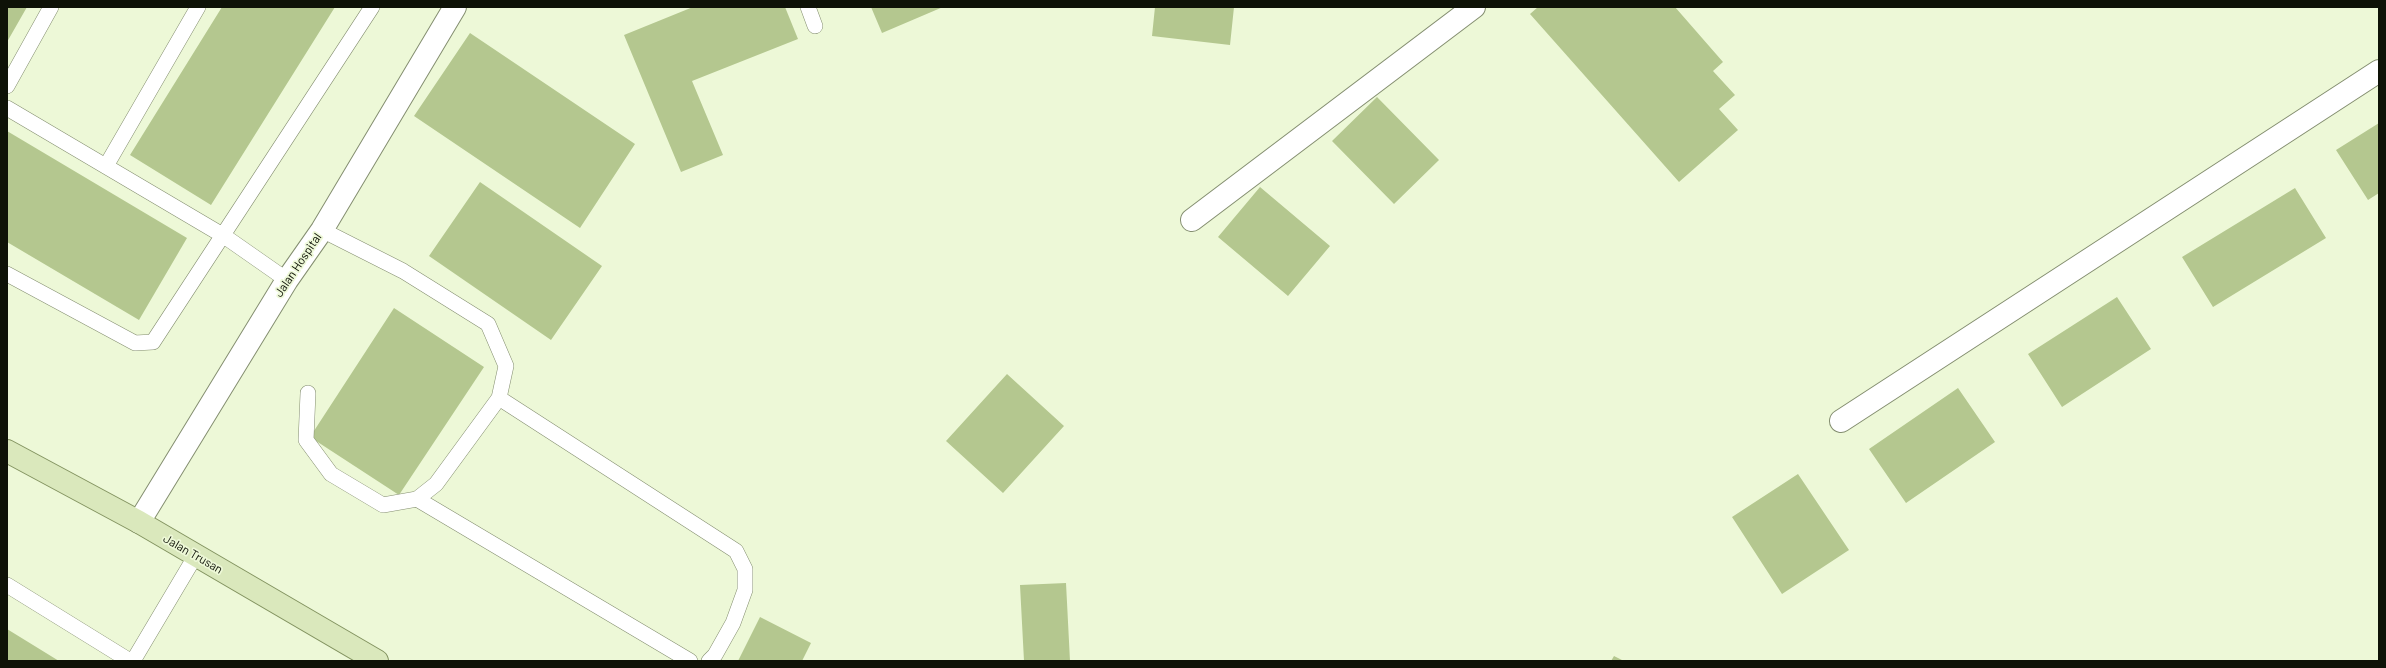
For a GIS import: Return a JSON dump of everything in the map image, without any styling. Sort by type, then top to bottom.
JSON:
[{"type":"main road","name":"Jalan Trusan","points":[[7,451],[139,522],[377,661]]},
{"type":"street","name":"Jalan Hospital","points":[[139,522],[287,280],[322,230],[455,7]]},
{"type":"street","points":[[1192,220],[1474,7]]},
{"type":"street","points":[[1841,421],[2379,71]]},
{"type":"lane","points":[[7,86],[51,7]]},
{"type":"lane","points":[[106,166],[198,7]]},
{"type":"lane","points":[[7,274],[136,343],[153,342],[224,236],[372,7]]},
{"type":"lane","points":[[808,7],[815,26]]},
{"type":"lane","points":[[7,108],[224,236],[287,280]]},
{"type":"lane","points":[[308,393],[306,440],[331,474],[383,505],[417,499],[436,484],[500,398],[506,366],[488,324],[403,271],[322,230]]},
{"type":"lane","points":[[500,398],[736,551],[744,568],[745,590],[733,623],[715,655],[708,661]]},
{"type":"lane","points":[[417,499],[690,661]]},
{"type":"lane","points":[[7,585],[132,661],[196,555]]},
{"type":"building","points":[[7,7],[27,7],[7,42]]},
{"type":"building","points":[[222,7],[335,7],[211,205],[130,155]]},
{"type":"building","points":[[693,7],[785,7],[798,39],[692,81],[723,155],[681,172],[624,35]]},
{"type":"building","points":[[871,7],[943,7],[882,33]]},
{"type":"building","points":[[1155,7],[1234,7],[1230,45],[1152,36]]},
{"type":"building","points":[[1538,7],[1675,7],[1723,62],[1713,71],[1735,95],[1719,109],[1738,130],[1679,182],[1530,14]]},
{"type":"building","points":[[470,33],[635,144],[580,228],[414,116]]},
{"type":"building","points":[[1377,97],[1439,160],[1394,204],[1332,141]]},
{"type":"building","points":[[2379,123],[2379,193],[2368,200],[2336,150]]},
{"type":"building","points":[[7,131],[187,238],[139,320],[7,242]]},
{"type":"building","points":[[480,182],[602,266],[551,340],[429,256]]},
{"type":"building","points":[[1260,187],[1330,246],[1288,296],[1218,237]]},
{"type":"building","points":[[2295,188],[2326,238],[2213,307],[2182,257]]},
{"type":"building","points":[[2117,297],[2151,349],[2062,407],[2028,354]]},
{"type":"building","points":[[394,308],[484,367],[399,495],[310,437]]},
{"type":"building","points":[[1007,374],[1064,426],[1003,493],[946,441]]},
{"type":"building","points":[[1958,388],[1995,442],[1906,503],[1869,449]]},
{"type":"building","points":[[1798,474],[1849,550],[1782,594],[1732,517]]},
{"type":"building","points":[[1066,583],[1070,661],[1024,661],[1020,585]]},
{"type":"building","points":[[760,617],[811,643],[802,661],[738,661]]},
{"type":"building","points":[[7,629],[59,661],[7,661]]},
{"type":"building","points":[[1614,656],[1624,661],[1611,661]]}]
